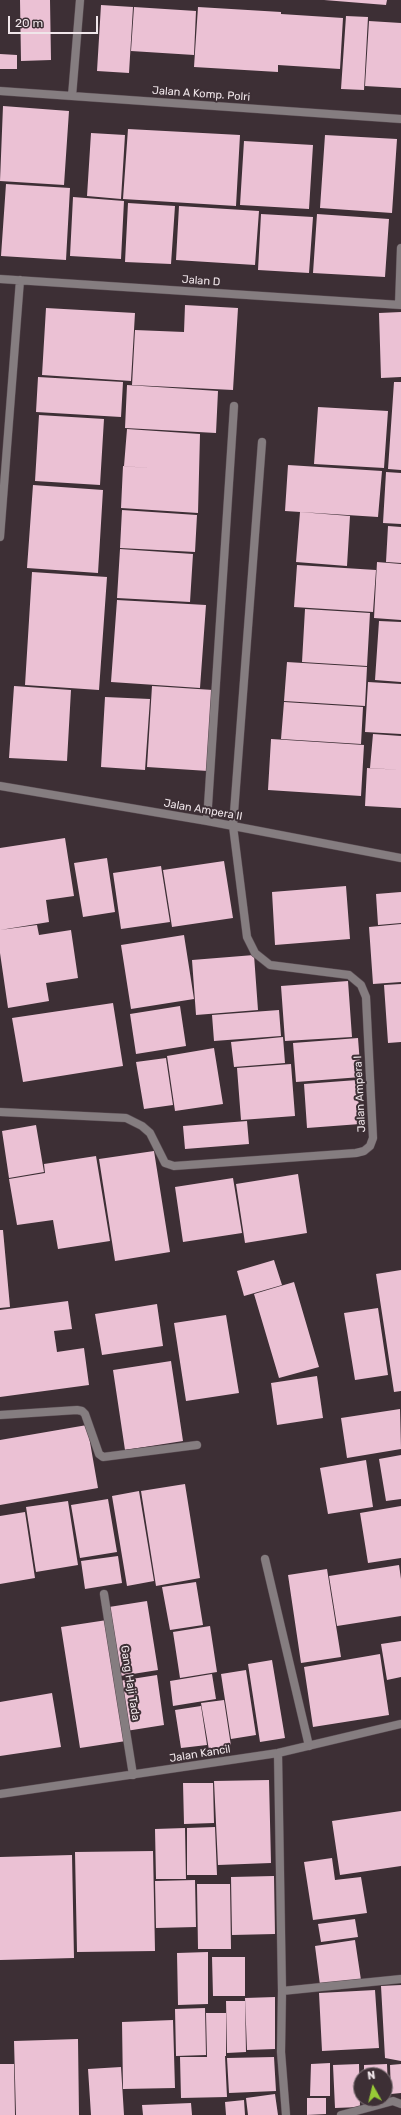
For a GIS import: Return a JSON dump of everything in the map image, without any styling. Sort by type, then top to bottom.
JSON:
[{"type":"street","points":[[72,96],[80,0]]},
{"type":"street","name":"Jalan A Komp. Polri","points":[[0,91],[401,119]]},
{"type":"street","points":[[400,305],[401,248]]},
{"type":"street","name":"Jalan D","points":[[0,279],[400,305]]},
{"type":"street","points":[[0,537],[20,280]]},
{"type":"street","points":[[207,821],[234,406]]},
{"type":"street","name":"Jalan Ampera I","points":[[0,1112],[126,1118],[142,1126],[150,1133],[165,1163],[174,1166],[356,1154],[364,1151],[370,1146],[373,1138],[366,997],[361,984],[349,975],[270,965],[255,952],[247,937],[234,826],[262,442]]},
{"type":"street","name":"Jalan Ampera II","points":[[0,786],[207,821],[401,858]]},
{"type":"street","points":[[0,1415],[77,1410],[82,1411],[85,1414],[99,1454],[103,1457],[197,1445]]},
{"type":"street","points":[[265,1559],[309,1746]]},
{"type":"street","name":"Gang Haji Tada","points":[[104,1594],[133,1775]]},
{"type":"street","name":"Jalan Kancil","points":[[0,1794],[278,1753],[401,1724]]},
{"type":"street","points":[[278,1753],[282,1991],[281,2052],[286,2115]]},
{"type":"street","points":[[282,1991],[401,1980]]},
{"type":"street","points":[[341,2115],[394,2101],[401,2104]]},
{"type":"building","points":[[20,0],[50,0],[51,60],[21,61]]},
{"type":"building","points":[[324,0],[387,0],[386,5]]},
{"type":"building","points":[[101,5],[133,7],[129,73],[97,71]]},
{"type":"building","points":[[134,7],[196,11],[194,55],[131,51]]},
{"type":"building","points":[[198,7],[281,12],[281,14],[343,18],[340,69],[278,65],[278,72],[194,67]]},
{"type":"building","points":[[346,16],[368,17],[364,90],[341,89]]},
{"type":"building","points":[[369,21],[401,23],[401,88],[365,86]]},
{"type":"building","points":[[0,54],[17,55],[17,69],[0,69]]},
{"type":"building","points":[[3,106],[69,111],[64,185],[0,181]]},
{"type":"building","points":[[128,129],[240,135],[236,206],[123,199]]},
{"type":"building","points":[[91,133],[125,135],[121,199],[87,196]]},
{"type":"building","points":[[325,135],[397,139],[392,213],[320,208]]},
{"type":"building","points":[[244,141],[313,145],[309,209],[240,205]]},
{"type":"building","points":[[6,184],[70,188],[66,260],[1,256]]},
{"type":"building","points":[[73,197],[124,201],[121,259],[70,256]]},
{"type":"building","points":[[128,203],[175,206],[171,264],[125,262]]},
{"type":"building","points":[[179,206],[259,211],[255,265],[176,260]]},
{"type":"building","points":[[261,214],[313,217],[309,273],[258,270]]},
{"type":"building","points":[[317,214],[389,219],[385,277],[313,273]]},
{"type":"building","points":[[185,305],[238,308],[233,390],[132,385],[135,330],[184,332]]},
{"type":"building","points":[[46,308],[135,313],[131,381],[42,375]]},
{"type":"building","points":[[401,312],[401,377],[381,378],[379,313]]},
{"type":"building","points":[[38,377],[123,382],[121,417],[36,412]]},
{"type":"building","points":[[394,382],[401,382],[401,470],[388,469]]},
{"type":"building","points":[[127,385],[218,391],[216,433],[125,428]]},
{"type":"building","points":[[318,407],[388,411],[384,468],[314,464]]},
{"type":"building","points":[[39,415],[104,419],[100,485],[35,481]]},
{"type":"building","points":[[127,429],[200,434],[198,513],[121,508],[123,466],[159,469],[124,466]]},
{"type":"building","points":[[288,465],[382,471],[378,517],[285,511]]},
{"type":"building","points":[[386,472],[401,473],[401,524],[383,523]]},
{"type":"building","points":[[33,485],[103,490],[98,573],[27,568]]},
{"type":"building","points":[[122,510],[197,515],[195,552],[120,548]]},
{"type":"building","points":[[300,512],[350,516],[347,566],[296,562]]},
{"type":"building","points":[[388,526],[401,527],[401,563],[386,562]]},
{"type":"building","points":[[120,549],[193,554],[190,602],[117,598]]},
{"type":"building","points":[[377,562],[401,564],[401,620],[374,618]]},
{"type":"building","points":[[297,565],[376,570],[373,612],[294,607]]},
{"type":"building","points":[[32,572],[107,577],[99,690],[25,685]]},
{"type":"building","points":[[117,600],[206,605],[200,688],[111,682]]},
{"type":"building","points":[[305,609],[370,613],[367,666],[302,662]]},
{"type":"building","points":[[379,621],[401,622],[401,682],[375,680]]},
{"type":"building","points":[[287,662],[367,667],[365,706],[284,701]]},
{"type":"building","points":[[368,682],[401,684],[401,734],[365,732]]},
{"type":"building","points":[[14,686],[71,690],[67,761],[9,758]]},
{"type":"building","points":[[152,686],[213,690],[208,771],[147,767]]},
{"type":"building","points":[[105,697],[150,699],[145,770],[101,767]]},
{"type":"building","points":[[284,702],[363,707],[361,744],[281,739]]},
{"type":"building","points":[[373,734],[401,736],[401,770],[370,768]]},
{"type":"building","points":[[271,739],[364,745],[361,796],[268,790]]},
{"type":"building","points":[[367,768],[401,770],[401,808],[365,806]]},
{"type":"building","points":[[65,838],[74,896],[46,900],[49,922],[0,930],[0,848]]},
{"type":"building","points":[[107,858],[115,912],[83,917],[74,863]]},
{"type":"building","points":[[224,861],[233,918],[172,927],[163,870]]},
{"type":"building","points":[[161,866],[170,922],[121,929],[113,873]]},
{"type":"building","points":[[346,886],[350,939],[275,945],[272,892]]},
{"type":"building","points":[[401,892],[401,923],[378,925],[376,894]]},
{"type":"building","points":[[401,924],[401,982],[373,984],[369,927]]},
{"type":"building","points":[[37,925],[39,935],[71,930],[78,978],[46,983],[49,1001],[8,1008],[0,953],[0,930]]},
{"type":"building","points":[[184,935],[194,999],[131,1009],[121,945]]},
{"type":"building","points":[[254,955],[258,1010],[196,1015],[192,960]]},
{"type":"building","points":[[348,981],[352,1037],[285,1041],[281,986]]},
{"type":"building","points":[[401,984],[401,1042],[388,1043],[384,985]]},
{"type":"building","points":[[113,1003],[123,1066],[23,1082],[12,1018]]},
{"type":"building","points":[[180,1006],[186,1046],[136,1054],[130,1014]]},
{"type":"building","points":[[279,1010],[281,1036],[214,1041],[212,1015]]},
{"type":"building","points":[[283,1037],[285,1063],[234,1067],[231,1042]]},
{"type":"building","points":[[358,1038],[361,1077],[296,1082],[293,1043]]},
{"type":"building","points":[[214,1048],[223,1104],[175,1111],[167,1056]]},
{"type":"building","points":[[166,1058],[173,1105],[144,1109],[136,1062]]},
{"type":"building","points":[[291,1064],[295,1116],[241,1120],[237,1068]]},
{"type":"building","points":[[357,1080],[360,1124],[307,1128],[304,1084]]},
{"type":"building","points":[[247,1121],[249,1144],[185,1149],[183,1126]]},
{"type":"building","points":[[36,1125],[44,1172],[9,1178],[2,1131]]},
{"type":"building","points":[[154,1151],[170,1252],[115,1261],[99,1159]]},
{"type":"building","points":[[96,1156],[110,1241],[58,1249],[53,1220],[17,1225],[9,1179],[45,1173],[44,1164]]},
{"type":"building","points":[[298,1174],[307,1233],[245,1243],[236,1184]]},
{"type":"building","points":[[233,1178],[242,1233],[183,1242],[175,1187]]},
{"type":"building","points":[[0,1230],[3,1230],[10,1307],[0,1308]]},
{"type":"building","points":[[274,1260],[282,1285],[244,1296],[237,1271]]},
{"type":"building","points":[[401,1270],[401,1391],[394,1392],[376,1274]]},
{"type":"building","points":[[294,1282],[319,1367],[279,1378],[254,1294]]},
{"type":"building","points":[[68,1301],[72,1329],[54,1331],[57,1352],[84,1348],[89,1385],[0,1397],[0,1310]]},
{"type":"building","points":[[157,1304],[163,1346],[102,1355],[95,1314]]},
{"type":"building","points":[[378,1308],[388,1375],[355,1380],[344,1313]]},
{"type":"building","points":[[226,1315],[239,1393],[186,1401],[174,1323]]},
{"type":"building","points":[[171,1361],[183,1441],[125,1450],[113,1370]]},
{"type":"building","points":[[317,1376],[323,1418],[277,1425],[271,1383]]},
{"type":"building","points":[[400,1409],[401,1449],[347,1458],[341,1418]]},
{"type":"building","points":[[87,1425],[98,1488],[0,1505],[0,1440]]},
{"type":"building","points":[[401,1455],[401,1499],[386,1501],[379,1459]]},
{"type":"building","points":[[366,1460],[373,1507],[328,1514],[320,1468]]},
{"type":"building","points":[[185,1484],[200,1578],[156,1586],[141,1491]]},
{"type":"building","points":[[139,1491],[154,1581],[127,1586],[112,1496]]},
{"type":"building","points":[[108,1499],[117,1552],[80,1558],[71,1505]]},
{"type":"building","points":[[68,1501],[78,1565],[36,1572],[26,1507]]},
{"type":"building","points":[[401,1506],[401,1558],[368,1563],[360,1513]]},
{"type":"building","points":[[25,1512],[35,1578],[0,1584],[0,1516]]},
{"type":"building","points":[[118,1556],[122,1583],[85,1589],[81,1561]]},
{"type":"building","points":[[399,1565],[401,1579],[401,1616],[337,1626],[329,1576]]},
{"type":"building","points":[[327,1569],[341,1657],[301,1663],[288,1575]]},
{"type":"building","points":[[196,1582],[203,1625],[170,1630],[162,1587]]},
{"type":"building","points":[[147,1601],[158,1670],[120,1676],[109,1607]]},
{"type":"building","points":[[107,1620],[126,1741],[80,1748],[61,1627]]},
{"type":"building","points":[[210,1626],[217,1672],[180,1678],[173,1632]]},
{"type":"building","points":[[401,1641],[401,1677],[387,1680],[381,1644]]},
{"type":"building","points":[[380,1654],[389,1715],[313,1727],[304,1667]]},
{"type":"building","points":[[272,1660],[285,1738],[260,1742],[248,1664]]},
{"type":"building","points":[[246,1670],[256,1735],[231,1739],[221,1674]]},
{"type":"building","points":[[212,1674],[216,1699],[173,1706],[170,1681]]},
{"type":"building","points":[[157,1675],[164,1725],[126,1731],[119,1681]]},
{"type":"building","points":[[52,1693],[61,1747],[0,1756],[0,1702]]},
{"type":"building","points":[[224,1700],[231,1746],[209,1750],[201,1703]]},
{"type":"building","points":[[201,1706],[207,1745],[181,1748],[175,1710]]},
{"type":"building","points":[[269,1780],[271,1863],[218,1865],[214,1781]]},
{"type":"building","points":[[183,1783],[213,1783],[214,1823],[184,1824]]},
{"type":"building","points":[[401,1811],[401,1866],[340,1875],[332,1821]]},
{"type":"building","points":[[215,1827],[217,1875],[187,1875],[187,1828]]},
{"type":"building","points":[[185,1828],[186,1879],[156,1879],[155,1829]]},
{"type":"building","points":[[153,1851],[155,1951],[77,1952],[75,1852]]},
{"type":"building","points":[[72,1855],[74,1958],[0,1960],[0,1857]]},
{"type":"building","points":[[332,1858],[335,1880],[361,1877],[367,1913],[313,1920],[304,1862]]},
{"type":"building","points":[[274,1876],[275,1934],[232,1935],[231,1877]]},
{"type":"building","points":[[195,1880],[196,1927],[156,1928],[155,1881]]},
{"type":"building","points":[[197,1884],[230,1884],[231,1949],[198,1949]]},
{"type":"building","points":[[355,1919],[358,1937],[321,1942],[318,1924]]},
{"type":"building","points":[[355,1940],[361,1980],[320,1985],[315,1946]]},
{"type":"building","points":[[208,1952],[208,2004],[178,2005],[177,1953]]},
{"type":"building","points":[[212,1957],[245,1957],[245,1996],[213,1996]]},
{"type":"building","points":[[401,1985],[401,2061],[385,2058],[381,1986]]},
{"type":"building","points":[[375,1990],[379,2048],[322,2051],[319,1993]]},
{"type":"building","points":[[275,1997],[275,2049],[247,2050],[245,1998]]},
{"type":"building","points":[[226,2001],[245,2001],[246,2052],[227,2053]]},
{"type":"building","points":[[205,2008],[206,2055],[176,2056],[175,2009]]},
{"type":"building","points":[[206,2013],[226,2013],[225,2056],[227,2097],[181,2098],[180,2057],[207,2057]]},
{"type":"building","points":[[173,2020],[175,2088],[123,2089],[122,2022]]},
{"type":"building","points":[[78,2039],[79,2115],[16,2115],[14,2041]]},
{"type":"building","points":[[274,2057],[276,2091],[229,2093],[227,2058]]},
{"type":"building","points":[[330,2063],[330,2096],[310,2096],[311,2064]]},
{"type":"building","points":[[0,2064],[14,2064],[15,2115],[0,2115]]},
{"type":"building","points":[[359,2064],[359,2067],[353,2067],[353,2107],[360,2107],[335,2108],[333,2065]]},
{"type":"building","points":[[387,2064],[387,2067],[364,2067],[364,2065]]},
{"type":"building","points":[[401,2064],[401,2093],[393,2094],[393,2067],[390,2067],[390,2065]]},
{"type":"building","points":[[121,2067],[124,2115],[91,2115],[88,2069]]},
{"type":"building","points":[[275,2094],[278,2115],[248,2115],[246,2098]]},
{"type":"building","points":[[307,2098],[326,2098],[326,2114],[307,2115]]},
{"type":"building","points":[[244,2100],[245,2115],[226,2115],[225,2102]]},
{"type":"building","points":[[191,2103],[192,2115],[143,2115],[142,2105]]}]
